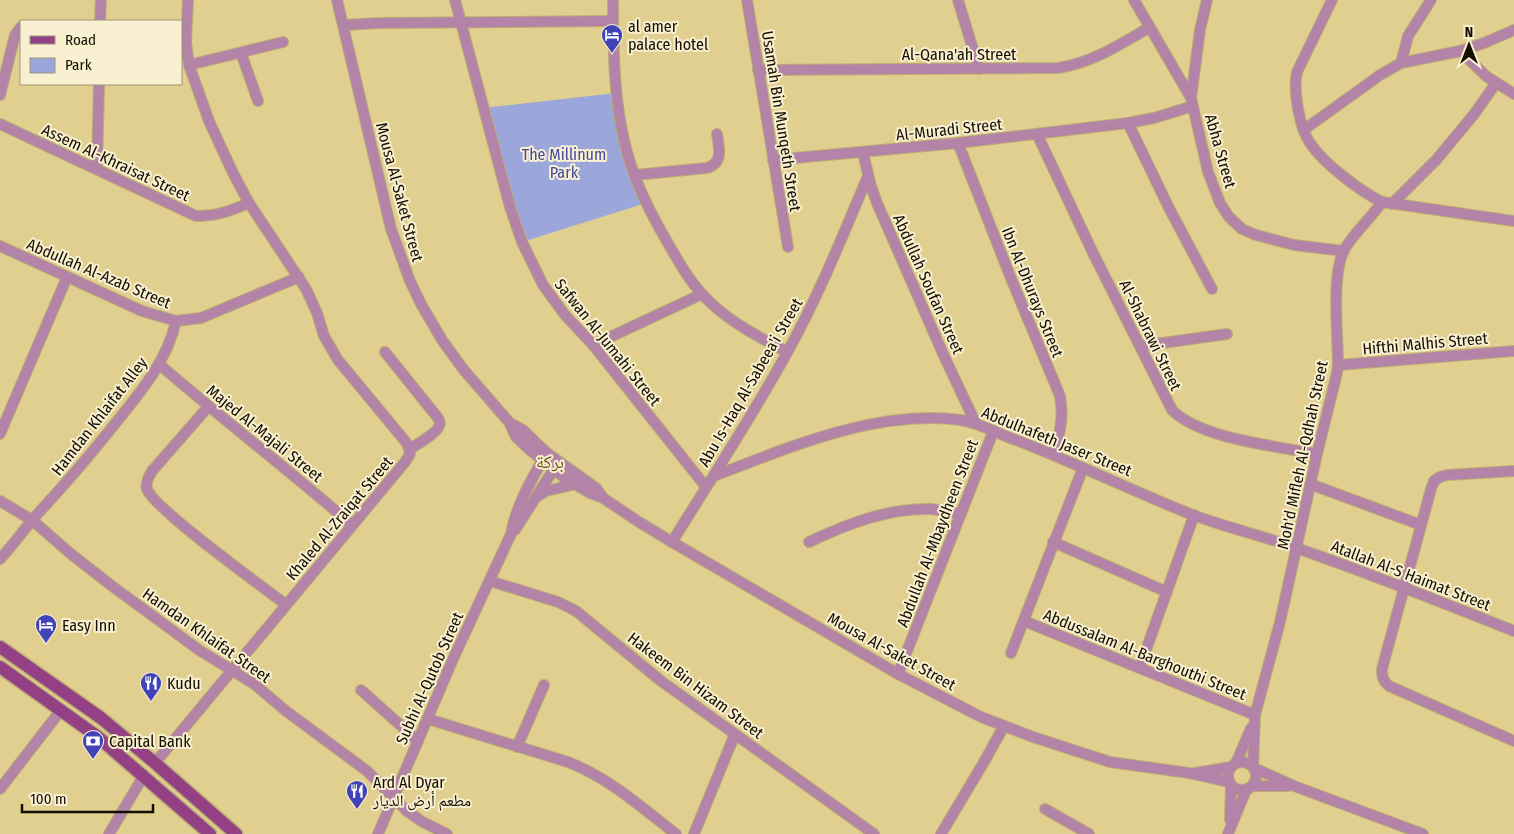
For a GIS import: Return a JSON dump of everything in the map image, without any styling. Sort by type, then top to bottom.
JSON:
[{"type":"main road","points":[[0,647],[102,718],[236,834]]},
{"type":"main road","points":[[0,667],[98,737],[210,834],[219,820]]},
{"type":"street","points":[[100,0],[100,20]]},
{"type":"street","name":"Khaled Al-Zraiqat Street","points":[[155,763],[410,454],[410,449],[405,441],[338,360],[324,336],[312,301],[299,277],[249,203],[233,173],[209,121],[189,66],[186,42],[188,0]]},
{"type":"street","name":"Mousa Al-Saket Street","points":[[337,0],[392,229],[410,281],[421,304],[462,369],[509,422],[523,430],[545,457],[596,488],[603,498]]},
{"type":"street","name":"Safwan Al-Jumahi Street","points":[[455,0],[508,198],[522,242],[539,278],[552,299],[593,345],[706,487]]},
{"type":"street","points":[[613,0],[616,93],[623,134],[635,175],[654,220],[677,259],[702,294],[733,322],[788,352]]},
{"type":"street","name":"Usamah Bin Munqeth Street","points":[[747,0],[788,247]]},
{"type":"street","points":[[958,0],[979,69]]},
{"type":"street","points":[[1134,0],[1192,102]]},
{"type":"street","name":"Abha Street","points":[[1207,0],[1200,30],[1192,102],[1212,186],[1220,203],[1229,217],[1242,229],[1271,239],[1344,252]]},
{"type":"street","points":[[1332,0],[1297,72],[1295,82],[1299,113],[1308,141],[1326,161],[1368,194],[1387,203],[1514,221]]},
{"type":"street","points":[[1401,63],[1408,36],[1431,0]]},
{"type":"street","points":[[343,25],[613,21]]},
{"type":"street","name":"Al-Qana'ah Street","points":[[758,70],[1058,68],[1072,66],[1103,54],[1150,27]]},
{"type":"street","points":[[0,95],[15,35],[20,28]]},
{"type":"street","points":[[1305,129],[1380,75],[1401,63],[1484,43],[1514,30]]},
{"type":"street","points":[[189,66],[284,42]]},
{"type":"street","points":[[1460,50],[1472,64],[1496,83],[1514,94]]},
{"type":"street","points":[[241,53],[258,101]]},
{"type":"street","name":"Moh'd Mifleh Al-Qdhah Street","points":[[1234,765],[1254,719],[1280,622],[1338,365],[1338,280],[1344,252],[1387,203],[1437,159],[1475,113],[1496,83]]},
{"type":"street","points":[[97,169],[99,85]]},
{"type":"street","name":"Al-Muradi Street","points":[[773,160],[863,153],[1128,123],[1154,118],[1192,102]]},
{"type":"street","points":[[1128,123],[1169,208],[1212,290]]},
{"type":"street","name":"Assem Al-Khraisat Street","points":[[0,124],[196,216],[222,214],[249,203]]},
{"type":"street","points":[[635,175],[712,166],[720,155],[717,134]]},
{"type":"street","name":"Al-Shabrawi Street","points":[[1037,134],[1093,253],[1172,410],[1188,423],[1234,437],[1317,454]]},
{"type":"street","name":"Ibn Al-Dhurays Street","points":[[958,143],[1010,276],[1060,396],[1063,412],[1058,440],[1053,454]]},
{"type":"street","name":"Abdullah Soufan Street","points":[[863,153],[877,203],[976,424]]},
{"type":"street","name":"Abu Is-Haq Al-Sabeea'i Street","points":[[672,542],[788,352],[868,176]]},
{"type":"street","name":"Abdullah Al-Azab Street","points":[[0,246],[142,311],[176,321],[201,318],[299,277]]},
{"type":"street","points":[[0,434],[67,278]]},
{"type":"street","points":[[593,345],[702,294]]},
{"type":"street","name":"Hamdan Khlaifat Alley","points":[[0,559],[134,400],[169,346],[176,321]]},
{"type":"street","points":[[1140,346],[1227,334]]},
{"type":"street","name":"Hifthi Malhis Street","points":[[1338,365],[1514,351]]},
{"type":"street","points":[[385,352],[440,422],[440,426],[435,431],[410,449]]},
{"type":"street","name":"Majed Al-Majali Street","points":[[159,364],[208,407],[311,489],[352,525]]},
{"type":"street","points":[[208,407],[152,471],[146,484],[147,490],[160,505],[185,526],[286,604]]},
{"type":"street","name":"Abdulhafeth Jaser Street","points":[[714,476],[839,432],[881,422],[906,419],[961,420],[1053,454],[1194,515],[1297,548]]},
{"type":"street","name":"Abdullah Al-Mbaydheen Street","points":[[898,674],[993,432]]},
{"type":"street","name":"Subhi Al-Qutob Street","points":[[378,834],[458,647],[511,534],[512,524],[518,509],[545,457]]},
{"type":"street","name":"Mousa Al-Saket Street","points":[[556,465],[576,484],[590,493],[603,498],[672,542],[898,674],[981,717],[1032,737],[1110,762],[1190,774],[1230,784]]},
{"type":"street","name":"Subhi Al-Qutob Street","points":[[511,534],[517,528],[556,465]]},
{"type":"street","name":"Abdussalam Al-Barghouthi Street","points":[[1010,653],[1083,468]]},
{"type":"street","points":[[1514,471],[1447,475],[1440,477],[1434,482],[1382,669],[1384,682],[1389,686],[1514,741]]},
{"type":"street","points":[[535,497],[546,491],[576,484]]},
{"type":"street","points":[[1310,484],[1421,525]]},
{"type":"street","name":"Hamdan Khlaifat Street","points":[[0,501],[32,520],[112,586],[200,650],[254,684],[286,711],[367,771],[407,811],[421,821],[447,834]]},
{"type":"street","points":[[809,542],[840,527],[891,513],[933,509],[961,514]]},
{"type":"street","points":[[1140,667],[1194,515]]},
{"type":"street","points":[[1053,542],[1167,592]]},
{"type":"street","name":"Atallah Al-S Haimat Street","points":[[1297,548],[1404,587],[1514,631]]},
{"type":"street","name":"Hakeem Bin Hizam Street","points":[[490,581],[558,602],[576,611],[661,681],[874,834]]},
{"type":"street","name":"Abdussalam Al-Barghouthi Street","points":[[1024,621],[1140,667],[1254,719]]},
{"type":"street","points":[[517,747],[544,685]]},
{"type":"street","points":[[361,690],[418,741]]},
{"type":"street","points":[[0,788],[61,710]]},
{"type":"street","points":[[428,719],[587,769],[604,778],[676,834]]},
{"type":"street","name":"Moh'd Mifleh Al-Qdhah Street","points":[[1253,768],[1254,719]]},
{"type":"street","points":[[941,834],[1004,726]]},
{"type":"street","points":[[694,834],[736,734]]},
{"type":"street","points":[[1229,830],[1230,784],[1228,774],[1234,765],[1246,763],[1294,786],[1423,834]]},
{"type":"street","name":"Mousa Al-Saket Street","points":[[1190,774],[1234,765]]},
{"type":"street","points":[[1229,830],[1256,778],[1253,768]]},
{"type":"street","points":[[109,834],[144,775]]},
{"type":"street","points":[[1230,784],[1238,790],[1294,786]]},
{"type":"street","points":[[1045,809],[1089,834]]},
{"type":"green space","name":"The Millinum Park","points":[[616,93],[646,203],[522,242],[484,108]]},
{"type":"place","name":"al amer palace hotel","points":[[612,54]]},
{"type":"place","name":"Easy Inn","points":[[46,644]]},
{"type":"place","name":"Kudu","points":[[151,702]]},
{"type":"place","name":"Capital Bank","points":[[93,760]]},
{"type":"place","name":"Ard Al Dyar مطعم أرض الديار","points":[[357,810]]},
{"type":"district","name":"بركة","points":[[550,462]]}]
